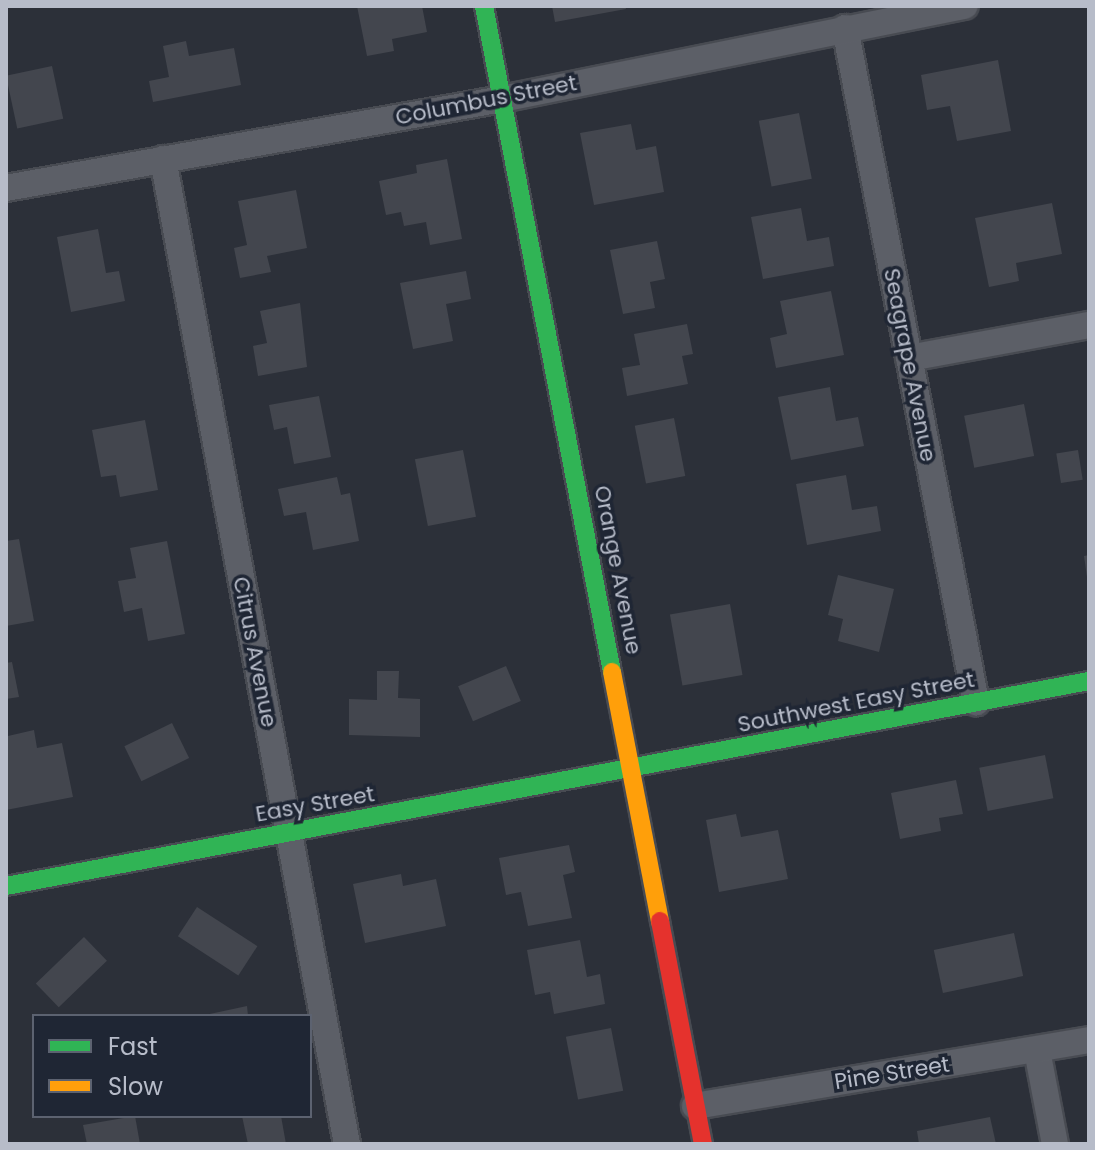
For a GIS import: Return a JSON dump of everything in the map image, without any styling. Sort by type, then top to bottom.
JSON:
[{"type":"street","name":"Orange Avenue","points":[[484,6],[703,1144]]},
{"type":"street","name":"Columbus Street","points":[[6,188],[502,99],[965,6]]},
{"type":"street","name":"Seagrape Avenue","points":[[845,28],[976,702]]},
{"type":"street","name":"Citrus Avenue","points":[[163,159],[347,1144]]},
{"type":"street","points":[[909,358],[1089,325]]},
{"type":"street","name":"Southwest Easy Street","points":[[633,770],[1089,681]]},
{"type":"street","name":"Easy Street","points":[[6,886],[633,770]]},
{"type":"street","name":"Pine Street","points":[[695,1106],[1089,1040]]},
{"type":"street","points":[[1037,1050],[1055,1144]]},
{"type":"building","points":[[357,6],[422,6],[427,32],[392,39],[394,51],[367,56]]},
{"type":"building","points":[[552,6],[625,6],[626,9],[555,22]]},
{"type":"building","points":[[186,41],[189,56],[234,48],[241,85],[153,102],[149,81],[169,77],[163,46]]},
{"type":"building","points":[[998,60],[1011,131],[957,141],[950,106],[927,110],[921,75]]},
{"type":"building","points":[[52,66],[63,119],[17,129],[6,76]]},
{"type":"building","points":[[799,113],[812,179],[772,187],[759,121]]},
{"type":"building","points":[[631,124],[636,150],[656,146],[664,192],[594,205],[580,133]]},
{"type":"building","points":[[447,159],[462,239],[430,245],[426,222],[404,226],[401,212],[386,215],[379,181],[417,173],[416,165]]},
{"type":"building","points":[[296,190],[307,248],[267,256],[271,272],[240,278],[234,248],[247,245],[238,201]]},
{"type":"building","points":[[1052,203],[1062,254],[1016,263],[1019,281],[989,287],[975,218]]},
{"type":"building","points":[[801,208],[807,241],[829,237],[834,266],[763,279],[751,217]]},
{"type":"building","points":[[98,229],[106,273],[119,271],[125,301],[71,312],[57,237]]},
{"type":"building","points":[[657,241],[665,279],[650,282],[655,308],[623,314],[610,250]]},
{"type":"building","points":[[466,271],[471,299],[446,304],[453,341],[413,349],[400,283]]},
{"type":"building","points":[[831,291],[844,355],[776,368],[770,338],[787,334],[780,301]]},
{"type":"building","points":[[300,303],[307,367],[258,376],[253,346],[267,343],[260,311]]},
{"type":"building","points":[[687,324],[693,354],[682,356],[688,384],[627,396],[622,368],[640,365],[634,334]]},
{"type":"building","points":[[830,387],[836,421],[858,417],[864,446],[791,460],[778,397]]},
{"type":"building","points":[[319,396],[331,457],[294,464],[287,427],[274,430],[269,405]]},
{"type":"building","points":[[1024,404],[1034,456],[974,468],[964,416]]},
{"type":"building","points":[[674,418],[685,476],[646,484],[635,426]]},
{"type":"building","points":[[145,420],[158,490],[120,497],[116,475],[101,477],[92,430]]},
{"type":"building","points":[[463,450],[476,517],[428,526],[415,459]]},
{"type":"building","points":[[1078,450],[1083,480],[1061,483],[1056,453]]},
{"type":"building","points":[[846,475],[852,510],[877,506],[881,531],[807,545],[796,484]]},
{"type":"building","points":[[337,477],[341,495],[350,493],[359,541],[313,550],[306,512],[284,516],[278,489]]},
{"type":"building","points":[[19,539],[34,621],[6,626],[6,541]]},
{"type":"building","points":[[167,541],[185,634],[148,641],[142,608],[124,612],[118,581],[136,578],[130,548]]},
{"type":"building","points":[[1089,555],[1089,577],[1087,577],[1084,556]]},
{"type":"building","points":[[838,575],[894,589],[879,652],[838,641],[843,619],[828,615]]},
{"type":"building","points":[[730,604],[743,675],[682,685],[670,615]]},
{"type":"building","points":[[12,662],[19,697],[6,699],[6,663]]},
{"type":"building","points":[[506,666],[521,701],[473,721],[458,686]]},
{"type":"building","points":[[377,671],[399,671],[398,698],[420,699],[420,737],[349,735],[349,699],[377,700]]},
{"type":"building","points":[[172,723],[189,758],[141,781],[124,746]]},
{"type":"building","points":[[34,730],[37,748],[62,743],[73,797],[6,810],[8,736]]},
{"type":"building","points":[[1045,755],[1053,798],[988,811],[979,768]]},
{"type":"building","points":[[956,780],[963,814],[939,818],[941,831],[900,839],[891,793]]},
{"type":"building","points":[[736,814],[741,837],[778,830],[788,879],[719,892],[706,820]]},
{"type":"building","points":[[569,845],[575,872],[563,875],[572,918],[528,926],[521,892],[506,895],[499,858]]},
{"type":"building","points":[[401,874],[403,886],[436,879],[446,926],[365,943],[353,884]]},
{"type":"building","points":[[197,907],[257,946],[238,976],[178,936]]},
{"type":"building","points":[[1014,933],[1023,976],[943,993],[934,950]]},
{"type":"building","points":[[84,937],[107,961],[59,1007],[36,984]]},
{"type":"building","points":[[580,940],[587,977],[600,974],[605,1004],[554,1014],[550,992],[535,995],[527,950]]},
{"type":"building","points":[[247,1006],[248,1014],[210,1014]]},
{"type":"building","points":[[611,1028],[623,1091],[578,1100],[566,1037]]},
{"type":"building","points":[[990,1117],[996,1144],[919,1144],[917,1131]]},
{"type":"building","points":[[135,1118],[140,1144],[87,1144],[83,1125]]},
{"type":"building","points":[[242,1118],[281,1118],[286,1144],[248,1144]]},
{"type":"traffic: fast","points":[[484,6],[612,672]]},
{"type":"traffic: fast","points":[[6,886],[1089,681]]},
{"type":"traffic: slow","points":[[612,672],[660,921]]},
{"type":"traffic: jam","points":[[660,921],[703,1144]]}]
